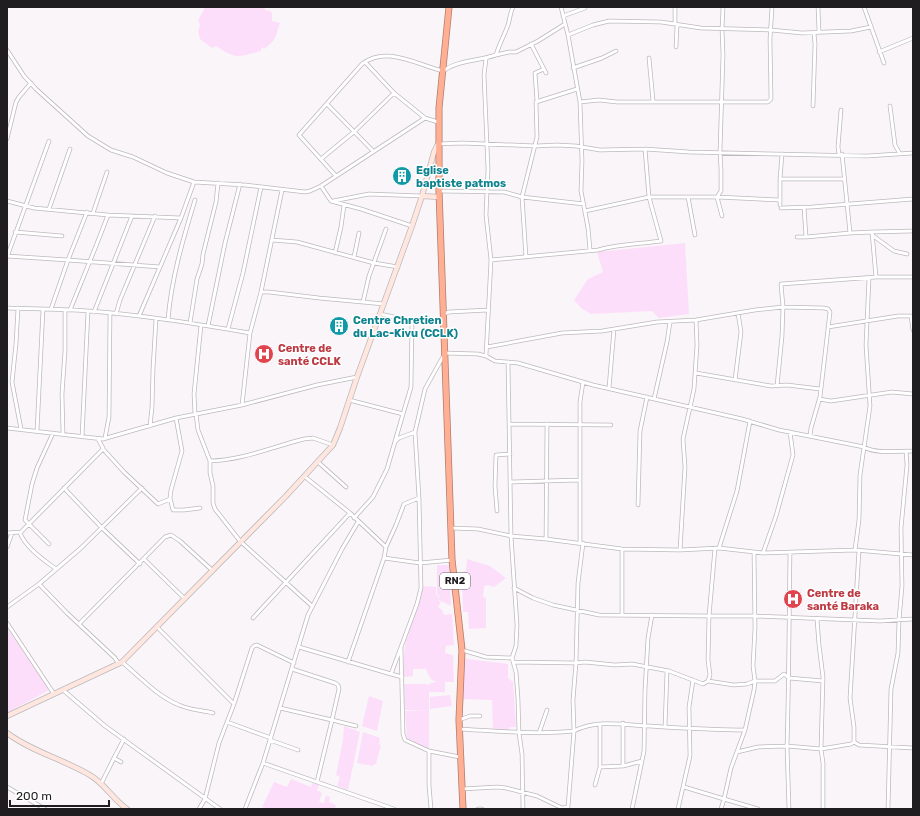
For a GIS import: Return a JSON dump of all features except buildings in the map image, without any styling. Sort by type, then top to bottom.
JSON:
[{"type":"highway","name":"RN2","points":[[448,7],[438,144],[452,560],[462,650],[459,729],[463,809]]},
{"type":"street","points":[[496,56],[499,44],[508,24],[510,11],[513,7]]},
{"type":"street","points":[[561,7],[568,35],[580,102],[582,161],[581,192],[590,250]]},
{"type":"street","points":[[675,7],[676,47]]},
{"type":"street","points":[[717,197],[721,192],[720,152],[723,7]]},
{"type":"street","points":[[580,102],[599,100],[768,102],[771,98],[772,7]]},
{"type":"street","points":[[818,7],[819,32]]},
{"type":"street","points":[[864,7],[884,64]]},
{"type":"street","points":[[563,16],[585,8]]},
{"type":"street","points":[[568,35],[593,25],[609,21],[656,22],[701,28],[771,30],[802,33],[851,31],[871,27]]},
{"type":"street","points":[[336,176],[299,135],[356,70],[365,62],[374,58],[390,55],[412,60],[429,68],[443,71],[455,64],[486,59],[509,52],[516,52],[565,24]]},
{"type":"street","points":[[813,106],[814,33]]},
{"type":"street","points":[[879,52],[913,38]]},
{"type":"street","points":[[531,44],[546,73]]},
{"type":"street","points":[[7,50],[31,83],[88,136],[105,147],[133,157],[167,174],[194,182],[240,184],[310,192],[322,186],[425,118]]},
{"type":"street","points":[[574,68],[602,58],[616,51]]},
{"type":"street","points":[[649,58],[653,101]]},
{"type":"street","points":[[486,59],[484,75],[488,169],[486,215],[491,260],[486,356]]},
{"type":"street","points":[[365,62],[394,93],[425,118],[439,123]]},
{"type":"street","points":[[526,257],[522,197],[538,135],[535,73],[544,68]]},
{"type":"street","points":[[7,139],[16,102],[31,83]]},
{"type":"street","points":[[536,101],[577,89]]},
{"type":"street","points":[[321,159],[355,131],[394,93]]},
{"type":"street","points":[[327,104],[373,151]]},
{"type":"street","points":[[890,106],[895,145],[900,154]]},
{"type":"street","points":[[841,110],[838,147],[844,179],[850,233]]},
{"type":"street","points":[[49,141],[7,256],[136,264],[160,267]]},
{"type":"street","points":[[7,716],[121,663],[213,571],[333,445],[398,267],[422,196],[434,152],[438,144],[487,143],[536,146],[557,145],[600,150],[645,149],[690,152],[840,154],[867,156],[913,153]]},
{"type":"street","points":[[49,209],[70,149]]},
{"type":"street","points":[[491,260],[661,241],[649,197],[645,149]]},
{"type":"street","points":[[782,154],[780,179],[781,206],[804,207],[913,199]]},
{"type":"street","points":[[93,213],[107,172]]},
{"type":"street","points":[[780,179],[844,179]]},
{"type":"street","points":[[139,316],[181,218],[194,182]]},
{"type":"street","points":[[190,323],[197,279],[202,264],[203,254],[216,202],[218,183]]},
{"type":"street","points":[[208,326],[225,243],[240,184]]},
{"type":"street","points":[[322,186],[331,201],[412,226]]},
{"type":"street","points":[[228,329],[261,187]]},
{"type":"street","points":[[242,405],[250,333],[261,292],[282,190]]},
{"type":"street","points":[[331,201],[369,194],[422,196],[504,192],[522,197],[584,204]]},
{"type":"street","points":[[585,211],[649,197],[717,197],[780,200]]},
{"type":"street","points":[[688,197],[695,235]]},
{"type":"street","points":[[717,197],[722,216]]},
{"type":"street","points":[[168,320],[171,295],[195,200]]},
{"type":"street","points":[[7,201],[34,208],[87,212],[108,216],[155,216],[181,218]]},
{"type":"street","points":[[335,253],[344,205]]},
{"type":"street","points":[[804,207],[806,237]]},
{"type":"street","points":[[51,309],[87,212]]},
{"type":"street","points":[[70,310],[108,216]]},
{"type":"street","points":[[94,312],[132,216]]},
{"type":"street","points":[[116,314],[120,300],[155,216]]},
{"type":"street","points":[[363,302],[369,276],[386,229]]},
{"type":"street","points":[[797,237],[850,233],[913,231]]},
{"type":"street","points":[[15,232],[62,236]]},
{"type":"street","points":[[354,257],[359,233]]},
{"type":"street","points":[[872,233],[894,250],[907,254]]},
{"type":"street","points":[[872,233],[876,277]]},
{"type":"street","points":[[272,240],[297,242],[374,263],[398,267]]},
{"type":"street","points":[[777,386],[783,307],[781,284],[876,277],[913,276]]},
{"type":"street","points":[[855,550],[859,520],[860,475],[870,406],[867,359],[869,278]]},
{"type":"street","points":[[261,292],[384,304]]},
{"type":"street","points":[[487,348],[562,333],[696,320],[783,307],[828,309],[830,312],[819,399],[810,436]]},
{"type":"street","points":[[7,308],[110,313],[190,323],[250,333]]},
{"type":"street","points":[[18,308],[12,382],[21,429]]},
{"type":"street","points":[[37,431],[43,309]]},
{"type":"street","points":[[63,434],[62,394],[65,351],[65,310]]},
{"type":"street","points":[[380,314],[412,321],[443,317],[449,312],[488,310]]},
{"type":"street","points":[[82,437],[88,311]]},
{"type":"street","points":[[105,438],[108,417],[110,313]]},
{"type":"street","points":[[735,380],[741,332],[738,313]]},
{"type":"street","points":[[828,327],[898,316],[912,316],[913,330]]},
{"type":"street","points":[[150,426],[156,319]]},
{"type":"street","points":[[680,550],[685,467],[683,439],[696,373],[696,320]]},
{"type":"street","points":[[354,518],[373,497],[387,469],[396,440],[411,386],[412,321]]},
{"type":"street","points":[[654,399],[670,322]]},
{"type":"street","points":[[201,325],[194,394],[195,414],[198,430],[210,461],[210,473],[213,486],[213,506],[240,541],[312,606]]},
{"type":"street","points":[[609,388],[614,329]]},
{"type":"street","points":[[391,674],[417,604],[421,588],[419,498],[415,432],[425,389],[445,353],[478,354],[486,356],[495,362],[518,363],[583,382],[750,421],[790,432],[864,447],[867,449],[884,452],[913,451]]},
{"type":"street","points":[[508,362],[511,536],[517,625],[516,646],[512,658],[514,662],[518,699],[519,733],[522,754],[523,809]]},
{"type":"street","points":[[696,373],[771,386],[787,385],[820,388]]},
{"type":"street","points":[[7,428],[98,439],[105,438],[176,418],[242,405],[318,385],[357,377]]},
{"type":"street","points":[[462,789],[497,787],[537,796],[562,808],[568,808],[574,731],[573,700],[581,543],[580,402],[583,382]]},
{"type":"street","points":[[819,399],[831,401],[892,392],[913,394]]},
{"type":"street","points":[[638,505],[640,431],[647,397]]},
{"type":"street","points":[[350,400],[403,414]]},
{"type":"street","points":[[176,418],[182,452],[170,500],[172,510],[200,508]]},
{"type":"street","points":[[708,681],[710,675],[708,660],[710,616],[717,548],[737,491],[750,421]]},
{"type":"street","points":[[509,424],[611,425]]},
{"type":"street","points":[[546,539],[547,424]]},
{"type":"street","points":[[396,440],[415,432]]},
{"type":"street","points":[[763,553],[776,516],[793,455],[790,432]]},
{"type":"street","points":[[49,544],[28,525],[25,520],[32,484],[37,468],[54,433]]},
{"type":"street","points":[[210,461],[224,461],[249,456],[304,439],[312,438],[333,445]]},
{"type":"street","points":[[98,439],[103,449],[124,472],[158,504],[170,500]]},
{"type":"street","points":[[7,533],[20,533],[103,449]]},
{"type":"street","points":[[888,809],[891,689],[898,653],[902,586],[901,528],[907,465],[906,451]]},
{"type":"street","points":[[497,511],[496,455],[510,454]]},
{"type":"street","points":[[318,462],[346,487]]},
{"type":"street","points":[[304,476],[350,513],[386,547]]},
{"type":"street","points":[[511,482],[580,480]]},
{"type":"street","points":[[64,488],[102,528],[140,564]]},
{"type":"street","points":[[7,607],[56,570],[102,528],[142,488]]},
{"type":"street","points":[[348,662],[384,558],[386,547],[404,504],[419,498]]},
{"type":"street","points":[[253,618],[287,583],[350,513]]},
{"type":"street","points":[[245,809],[263,763],[312,606],[358,522]]},
{"type":"street","points":[[451,528],[478,528],[511,536],[622,549],[680,550],[717,548],[754,553],[790,553],[817,550],[860,550],[913,555]]},
{"type":"street","points":[[7,547],[12,533]]},
{"type":"street","points":[[20,533],[21,537],[30,547],[56,570]]},
{"type":"street","points":[[79,624],[140,564],[164,537],[171,536],[180,541],[213,571]]},
{"type":"street","points":[[622,549],[622,615]]},
{"type":"street","points":[[854,742],[854,724],[850,698],[860,550]]},
{"type":"street","points":[[721,809],[730,774],[746,730],[755,681],[753,666],[755,616],[754,553]]},
{"type":"street","points":[[789,809],[787,746],[788,678],[790,672],[790,553]]},
{"type":"street","points":[[384,558],[420,563],[452,560]]},
{"type":"street","points":[[144,559],[185,599]]},
{"type":"street","points":[[39,584],[115,658],[159,694],[170,701],[188,708],[213,713]]},
{"type":"street","points":[[514,588],[546,603],[599,615],[755,616],[880,621],[913,619]]},
{"type":"street","points":[[632,809],[644,751],[648,638],[652,616]]},
{"type":"street","points":[[817,619],[823,681],[821,749],[823,764],[823,809]]},
{"type":"street","points":[[7,623],[54,694]]},
{"type":"street","points":[[157,627],[234,704]]},
{"type":"street","points":[[199,809],[205,799],[219,743],[254,646],[257,645],[294,663]]},
{"type":"street","points":[[401,646],[403,734],[405,740],[429,751],[460,757]]},
{"type":"street","points":[[299,647],[402,677]]},
{"type":"street","points":[[462,650],[486,657],[512,658]]},
{"type":"street","points":[[514,662],[585,662],[615,665],[625,664],[667,671],[703,684],[708,681],[734,685],[747,684],[755,681],[775,681],[784,674],[788,678],[823,681]]},
{"type":"street","points":[[292,669],[335,683],[338,685],[339,689],[317,782]]},
{"type":"street","points":[[665,727],[667,671]]},
{"type":"street","points":[[678,809],[684,787],[690,750],[689,707],[693,680]]},
{"type":"street","points":[[63,690],[105,726],[220,809]]},
{"type":"street","points":[[280,708],[356,726]]},
{"type":"street","points":[[539,733],[547,710]]},
{"type":"street","points":[[459,720],[470,716],[480,716]]},
{"type":"street","points":[[227,722],[298,750]]},
{"type":"street","points":[[459,729],[539,733],[574,731],[588,726],[623,724],[718,730],[746,730]]},
{"type":"street","points":[[622,766],[623,724]]},
{"type":"street","points":[[594,785],[600,767],[600,725]]},
{"type":"street","points":[[7,733],[19,741],[89,774],[127,809]]},
{"type":"street","points":[[101,784],[124,739]]},
{"type":"street","points":[[854,742],[859,745],[913,748]]},
{"type":"street","points":[[737,752],[758,747],[787,746],[821,749],[851,744],[854,742]]},
{"type":"street","points":[[429,751],[431,809]]},
{"type":"street","points":[[114,758],[121,762]]},
{"type":"street","points":[[600,767],[622,766],[642,762]]},
{"type":"street","points":[[263,763],[394,809]]},
{"type":"street","points":[[7,787],[45,809]]},
{"type":"street","points":[[684,787],[756,809]]},
{"type":"shaded area","points":[[205,7],[263,7],[272,13],[272,21],[280,23],[273,41],[264,49],[263,47],[261,51],[242,56],[233,55],[216,46],[212,48],[200,39],[198,31],[200,25],[198,21]]},
{"type":"shaded area","points":[[685,243],[689,314],[659,318],[652,311],[591,314],[581,308],[574,300],[588,279],[603,272],[597,252]]},
{"type":"shaded area","points":[[467,559],[490,566],[506,578],[494,587],[488,585],[484,586],[483,597],[486,598],[486,628],[469,629],[468,612],[463,612],[462,573],[466,571]]},
{"type":"shaded area","points":[[437,565],[449,565],[451,606],[439,600],[439,595],[437,595]]},
{"type":"shaded area","points":[[423,586],[436,587],[436,595],[441,602],[438,607],[442,610],[444,615],[452,614],[454,645],[446,646],[445,653],[453,655],[454,682],[445,682],[445,692],[429,692],[429,749],[407,739],[405,711],[427,710],[405,710],[404,684],[429,685],[430,683],[438,682],[430,678],[426,669],[413,669],[413,676],[404,677],[406,642]]},
{"type":"shaded area","points":[[7,628],[49,690],[7,713]]},
{"type":"shaded area","points":[[460,658],[508,664],[508,678],[513,682],[516,727],[509,727],[509,730],[493,730],[492,700],[463,699]]},
{"type":"shaded area","points":[[450,695],[452,706],[430,709],[430,697]]},
{"type":"shaded area","points":[[369,696],[383,701],[377,731],[362,726]]},
{"type":"shaded area","points":[[344,726],[360,732],[348,790],[337,786],[340,777],[336,775],[343,740]]},
{"type":"shaded area","points":[[363,732],[380,738],[379,744],[381,745],[376,764],[373,766],[357,763]]},
{"type":"shaded area","points":[[291,779],[311,787],[312,783],[319,785],[317,790],[322,793],[319,802],[324,803],[326,796],[330,797],[329,802],[336,805],[335,809],[270,809],[262,807],[274,782],[287,787]]},
{"type":"place","name":"Eglise baptiste patmos","points":[[402,176]]},
{"type":"place","name":"Centre Chretien du Lac-Kivu (CCLK)","points":[[339,326]]},
{"type":"place","name":"Centre de santé CCLK","points":[[264,354]]},
{"type":"place","name":"Centre de santé Baraka","points":[[793,599]]}]
